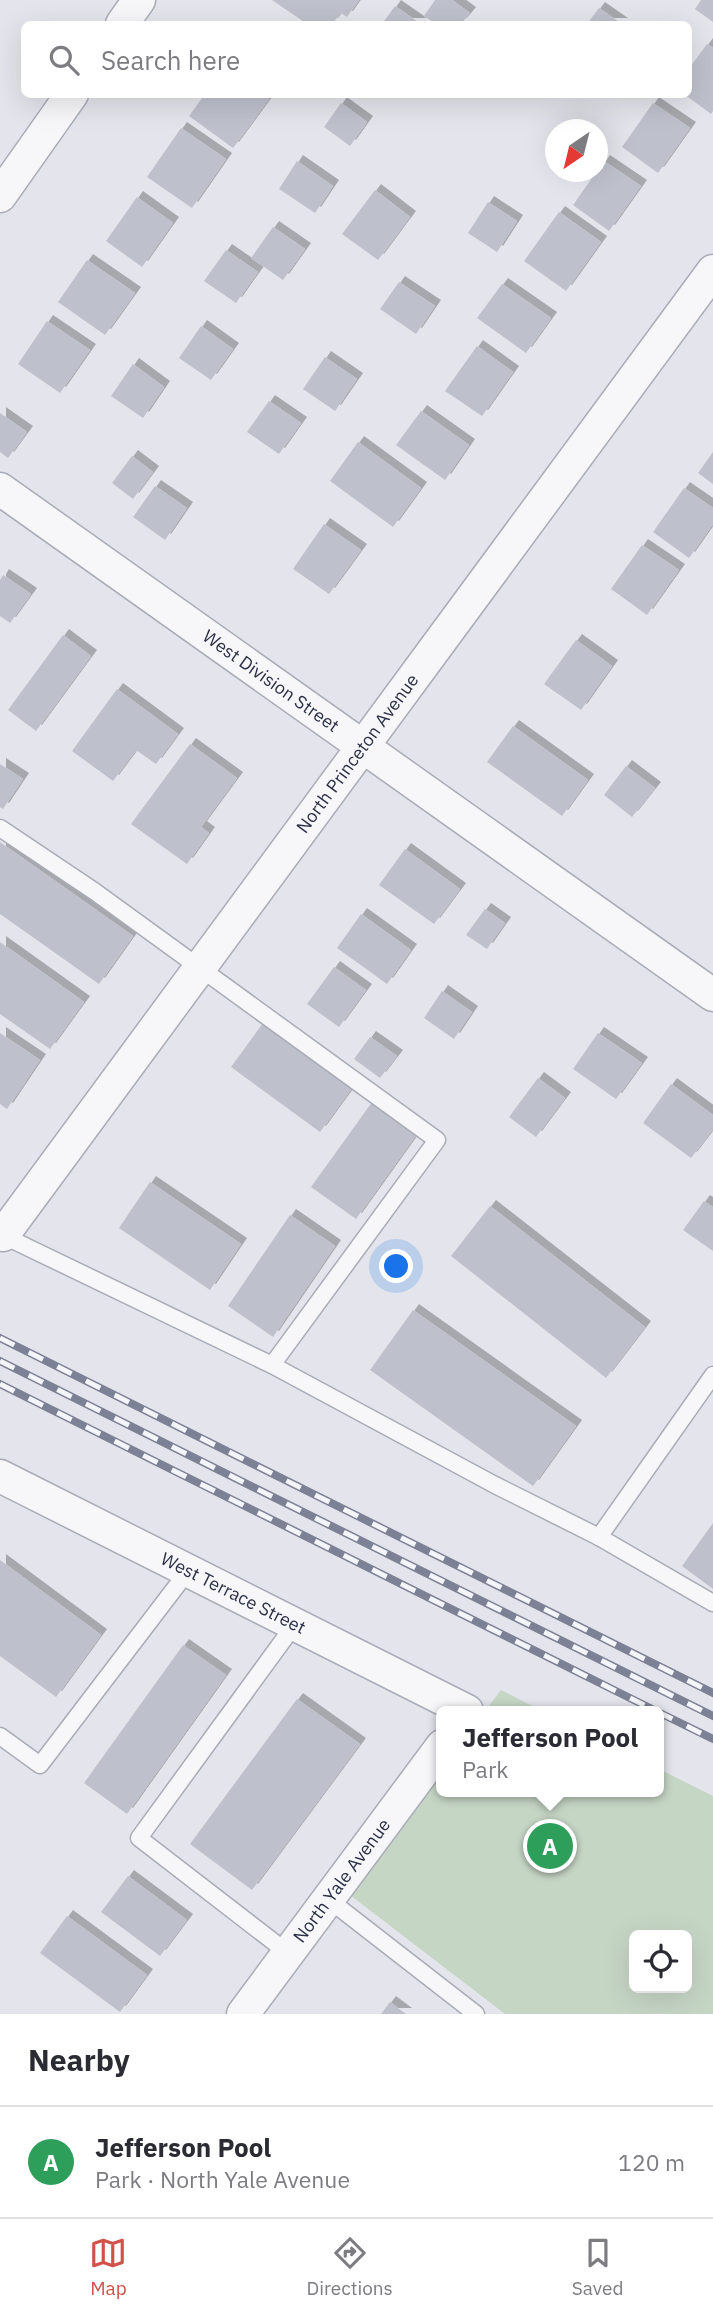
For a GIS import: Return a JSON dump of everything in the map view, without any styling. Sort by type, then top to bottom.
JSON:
[{"type":"street","points":[[124,21],[139,0]]},
{"type":"street","points":[[0,196],[69,98]]},
{"type":"street","name":"North Princeton Avenue","points":[[1,1235],[713,271]]},
{"type":"street","name":"West Division Street","points":[[0,489],[713,995]]},
{"type":"street","name":"West Terrace Street","points":[[0,1476],[457,1706]]},
{"type":"street","name":"North Yale Avenue","points":[[243,2014],[436,1754]]},
{"type":"lane","points":[[0,828],[94,891],[437,1140],[272,1365]]},
{"type":"lane","points":[[1,1235],[272,1365],[495,1485],[599,1537],[713,1603]]},
{"type":"lane","points":[[599,1537],[713,1375]]},
{"type":"lane","points":[[0,1736],[40,1766],[188,1571]]},
{"type":"lane","points":[[288,1953],[139,1838],[295,1624]]},
{"type":"lane","points":[[328,1899],[476,2014]]},
{"type":"green space","points":[[501,1690],[532,1706],[489,1706]]},
{"type":"green space","points":[[664,1772],[713,1796],[713,2014],[505,2014],[350,1895],[436,1778],[436,1797],[664,1797]]},
{"type":"building","points":[[272,0],[359,0],[347,17],[341,13],[334,21],[303,21]]},
{"type":"building","points":[[435,0],[452,0],[470,13],[463,21],[432,21],[424,16]]},
{"type":"building","points":[[701,0],[713,0],[713,22],[695,9]]},
{"type":"building","points":[[395,6],[417,21],[384,21]]},
{"type":"building","points":[[599,8],[618,21],[589,21]]},
{"type":"building","points":[[707,44],[713,48],[711,114],[689,98],[692,98],[692,65]]},
{"type":"building","points":[[202,98],[269,99],[233,148],[189,116]]},
{"type":"building","points":[[341,103],[367,122],[350,146],[324,127]]},
{"type":"building","points":[[653,103],[690,128],[658,173],[622,147]]},
{"type":"building","points":[[181,128],[226,159],[192,208],[147,177]]},
{"type":"building","points":[[297,161],[333,186],[315,213],[279,189]]},
{"type":"building","points":[[608,164],[641,186],[609,231],[573,205],[589,182],[608,182]]},
{"type":"building","points":[[375,190],[410,217],[378,260],[342,234]]},
{"type":"building","points":[[137,197],[173,223],[142,267],[106,241]]},
{"type":"building","points":[[488,202],[517,221],[497,252],[468,233]]},
{"type":"building","points":[[559,212],[601,242],[566,291],[524,261]]},
{"type":"building","points":[[273,227],[305,249],[283,280],[251,258]]},
{"type":"building","points":[[226,250],[258,272],[236,303],[204,281]]},
{"type":"building","points":[[87,260],[135,293],[105,335],[58,302]]},
{"type":"building","points":[[399,282],[435,306],[416,334],[380,309]]},
{"type":"building","points":[[502,284],[551,318],[526,353],[477,318]]},
{"type":"building","points":[[47,321],[90,350],[60,393],[18,364]]},
{"type":"building","points":[[201,326],[233,349],[211,380],[179,358]]},
{"type":"building","points":[[477,346],[513,372],[482,416],[445,391]]},
{"type":"building","points":[[325,357],[357,379],[335,411],[303,389]]},
{"type":"building","points":[[133,364],[164,387],[143,418],[111,396]]},
{"type":"building","points":[[269,401],[301,423],[279,454],[247,432]]},
{"type":"building","points":[[421,411],[469,445],[445,480],[396,445]]},
{"type":"building","points":[[0,413],[27,432],[8,458],[0,452]]},
{"type":"building","points":[[358,442],[421,488],[393,527],[330,481]]},
{"type":"building","points":[[713,452],[713,484],[698,473]]},
{"type":"building","points":[[132,456],[153,472],[133,499],[112,483]]},
{"type":"building","points":[[155,486],[187,508],[165,540],[133,517]]},
{"type":"building","points":[[684,488],[713,508],[713,524],[689,558],[653,532]]},
{"type":"building","points":[[324,524],[361,550],[329,594],[293,569]]},
{"type":"building","points":[[642,545],[679,570],[647,615],[611,589]]},
{"type":"building","points":[[3,575],[31,594],[10,623],[0,616],[0,580]]},
{"type":"building","points":[[63,635],[91,656],[36,731],[8,710]]},
{"type":"building","points":[[576,640],[612,666],[581,710],[544,684]]},
{"type":"building","points":[[117,689],[178,734],[156,764],[136,750],[113,781],[72,751]]},
{"type":"building","points":[[513,726],[588,780],[562,816],[487,762]]},
{"type":"building","points":[[190,744],[237,778],[201,827],[209,833],[187,864],[131,824]]},
{"type":"building","points":[[0,764],[23,779],[3,809],[0,807]]},
{"type":"building","points":[[626,766],[655,788],[632,817],[604,795]]},
{"type":"building","points":[[0,842],[133,936],[99,984],[0,914]]},
{"type":"building","points":[[405,849],[460,889],[434,924],[379,885]]},
{"type":"building","points":[[485,909],[505,923],[487,949],[466,935]]},
{"type":"building","points":[[361,914],[411,950],[387,984],[337,948]]},
{"type":"building","points":[[0,942],[84,1002],[50,1049],[0,1014]]},
{"type":"building","points":[[334,967],[366,990],[339,1027],[307,1004]]},
{"type":"building","points":[[442,991],[472,1012],[454,1039],[424,1018]]},
{"type":"building","points":[[263,1023],[352,1088],[320,1132],[231,1067]]},
{"type":"building","points":[[0,1033],[40,1060],[7,1109],[0,1104]]},
{"type":"building","points":[[598,1033],[642,1063],[616,1099],[573,1069]]},
{"type":"building","points":[[370,1037],[397,1056],[380,1078],[354,1059]]},
{"type":"building","points":[[538,1078],[565,1098],[536,1137],[509,1117]]},
{"type":"building","points":[[671,1084],[713,1115],[713,1129],[691,1158],[643,1123]]},
{"type":"building","points":[[375,1098],[419,1131],[356,1219],[311,1187]]},
{"type":"building","points":[[150,1182],[241,1244],[210,1290],[119,1228]]},
{"type":"building","points":[[704,1201],[713,1207],[713,1251],[683,1230]]},
{"type":"building","points":[[490,1206],[645,1327],[606,1378],[451,1256]]},
{"type":"building","points":[[290,1215],[335,1246],[273,1337],[228,1306]]},
{"type":"building","points":[[413,1310],[576,1426],[533,1486],[370,1370]]},
{"type":"building","points":[[713,1523],[713,1589],[682,1566]]},
{"type":"building","points":[[0,1560],[101,1635],[56,1697],[0,1656]]},
{"type":"building","points":[[183,1645],[226,1675],[127,1814],[84,1783]]},
{"type":"building","points":[[297,1699],[360,1744],[252,1890],[190,1844]]},
{"type":"building","points":[[128,1876],[187,1920],[160,1956],[101,1912]]},
{"type":"building","points":[[67,1916],[147,1975],[120,2012],[40,1953]]},
{"type":"building","points":[[390,2002],[406,2014],[381,2014]]},
{"type":"railway","points":[[0,1338],[713,1693]]},
{"type":"railway","points":[[0,1361],[713,1716]]},
{"type":"railway","points":[[0,1384],[646,1706]]},
{"type":"railway","points":[[664,1715],[713,1739]]},
{"type":"place","name":"Jefferson Pool","points":[[550,1846]]}]
